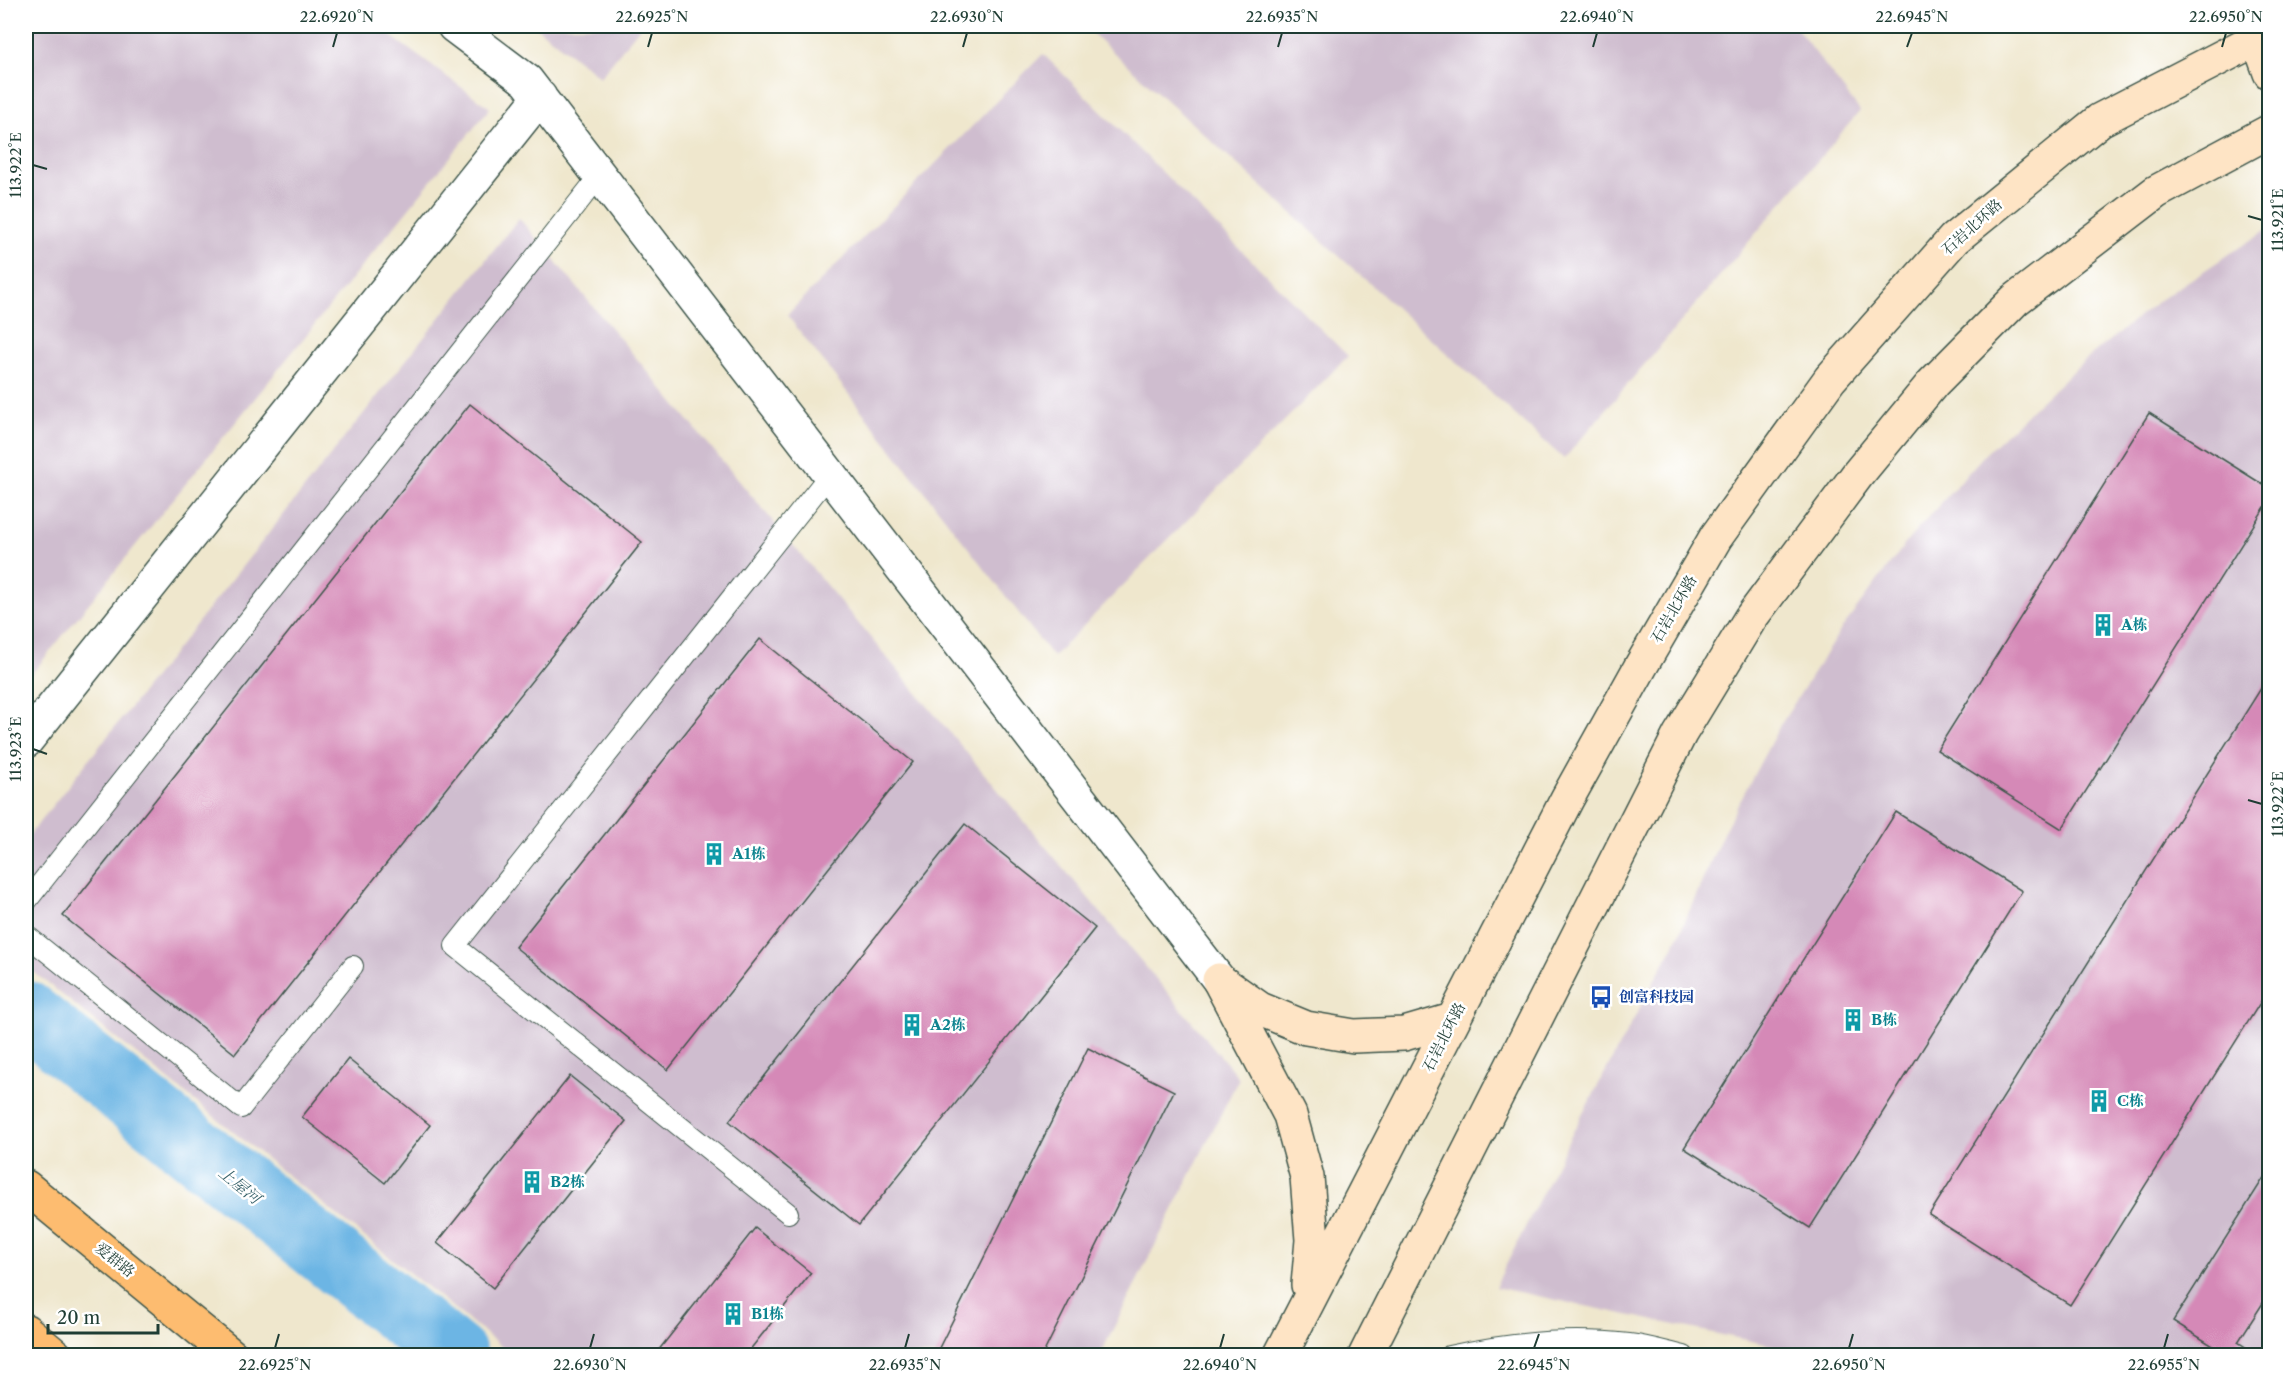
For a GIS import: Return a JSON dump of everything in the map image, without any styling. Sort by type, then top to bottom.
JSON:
[{"type":"main road","points":[[2260,32],[2270,73]]},
{"type":"main road","name":"石岩北环路","points":[[1280,1356],[1567,799],[1716,537],[1830,379],[1954,239],[2100,120],[2260,32]]},
{"type":"main road","points":[[1365,1356],[1680,734],[1750,619],[1858,474],[1926,392],[2015,300],[2156,192],[2270,131]]},
{"type":"main road","points":[[1219,980],[1260,1009],[1306,1028],[1354,1036],[1404,1034],[1452,1020]]},
{"type":"main road","points":[[1219,980],[1290,1115],[1304,1166],[1312,1240],[1306,1304]]},
{"type":"main road","name":"爱群路","points":[[26,1187],[232,1356]]},
{"type":"main road","points":[[26,1331],[56,1356]]},
{"type":"street","points":[[454,26],[527,81],[540,97],[1219,980]]},
{"type":"street","points":[[26,741],[540,97]]},
{"type":"lane","points":[[26,902],[600,175]]},
{"type":"lane","points":[[789,1213],[455,946],[830,474]]},
{"type":"lane","points":[[26,935],[241,1108],[353,966]]},
{"type":"lane","points":[[1449,1356],[1482,1348],[1581,1341],[1630,1344],[1684,1356]]},
{"type":"shaded area","points":[[26,26],[377,26],[490,108],[26,681]]},
{"type":"shaded area","points":[[535,26],[641,26],[600,77]]},
{"type":"shaded area","points":[[1084,26],[1795,26],[1860,111],[1564,459]]},
{"type":"shaded area","points":[[1043,54],[1348,356],[1053,657],[787,315]]},
{"type":"shaded area","points":[[519,218],[1239,1078],[1100,1355],[512,1355],[26,966],[26,839]]},
{"type":"shaded area","points":[[2269,228],[2269,1355],[1817,1355],[1495,1287],[1574,1130],[1678,937],[1724,831],[1778,729],[1840,631],[1909,539],[1986,453],[2069,374],[2158,301]]},
{"type":"building","points":[[470,404],[642,542],[235,1054],[63,916]]},
{"type":"building","name":"A栋","points":[[2149,413],[2270,489],[2270,499],[2062,829],[1937,750]]},
{"type":"building","name":"A1栋","points":[[760,639],[913,762],[668,1070],[515,947]]},
{"type":"building","name":"C栋","points":[[2270,674],[2270,987],[2070,1305],[1929,1215]]},
{"type":"building","name":"B栋","points":[[1896,812],[2022,891],[1810,1228],[1684,1148]]},
{"type":"building","name":"A2栋","points":[[965,824],[1095,928],[859,1225],[729,1121]]},
{"type":"building","points":[[1088,1048],[1174,1091],[1042,1356],[935,1356]]},
{"type":"building","points":[[348,1059],[430,1125],[385,1183],[302,1117]]},
{"type":"building","name":"B2栋","points":[[570,1076],[626,1121],[493,1288],[437,1243]]},
{"type":"building","points":[[2270,1168],[2270,1292],[2238,1342],[2259,1356],[2229,1356],[2173,1321]]},
{"type":"building","name":"B1栋","points":[[755,1228],[811,1273],[745,1356],[654,1356]]},
{"type":"waterway","name":"上屋河","points":[[26,1014],[455,1356]]},
{"type":"place","name":"A栋","points":[[2103,625]]},
{"type":"place","name":"A1栋","points":[[714,854]]},
{"type":"place","name":"创富科技园","points":[[1601,997]]},
{"type":"place","name":"B栋","points":[[1853,1020]]},
{"type":"place","name":"A2栋","points":[[912,1025]]},
{"type":"place","name":"C栋","points":[[2099,1101]]},
{"type":"place","name":"B2栋","points":[[532,1182]]},
{"type":"place","name":"B1栋","points":[[733,1314]]}]
